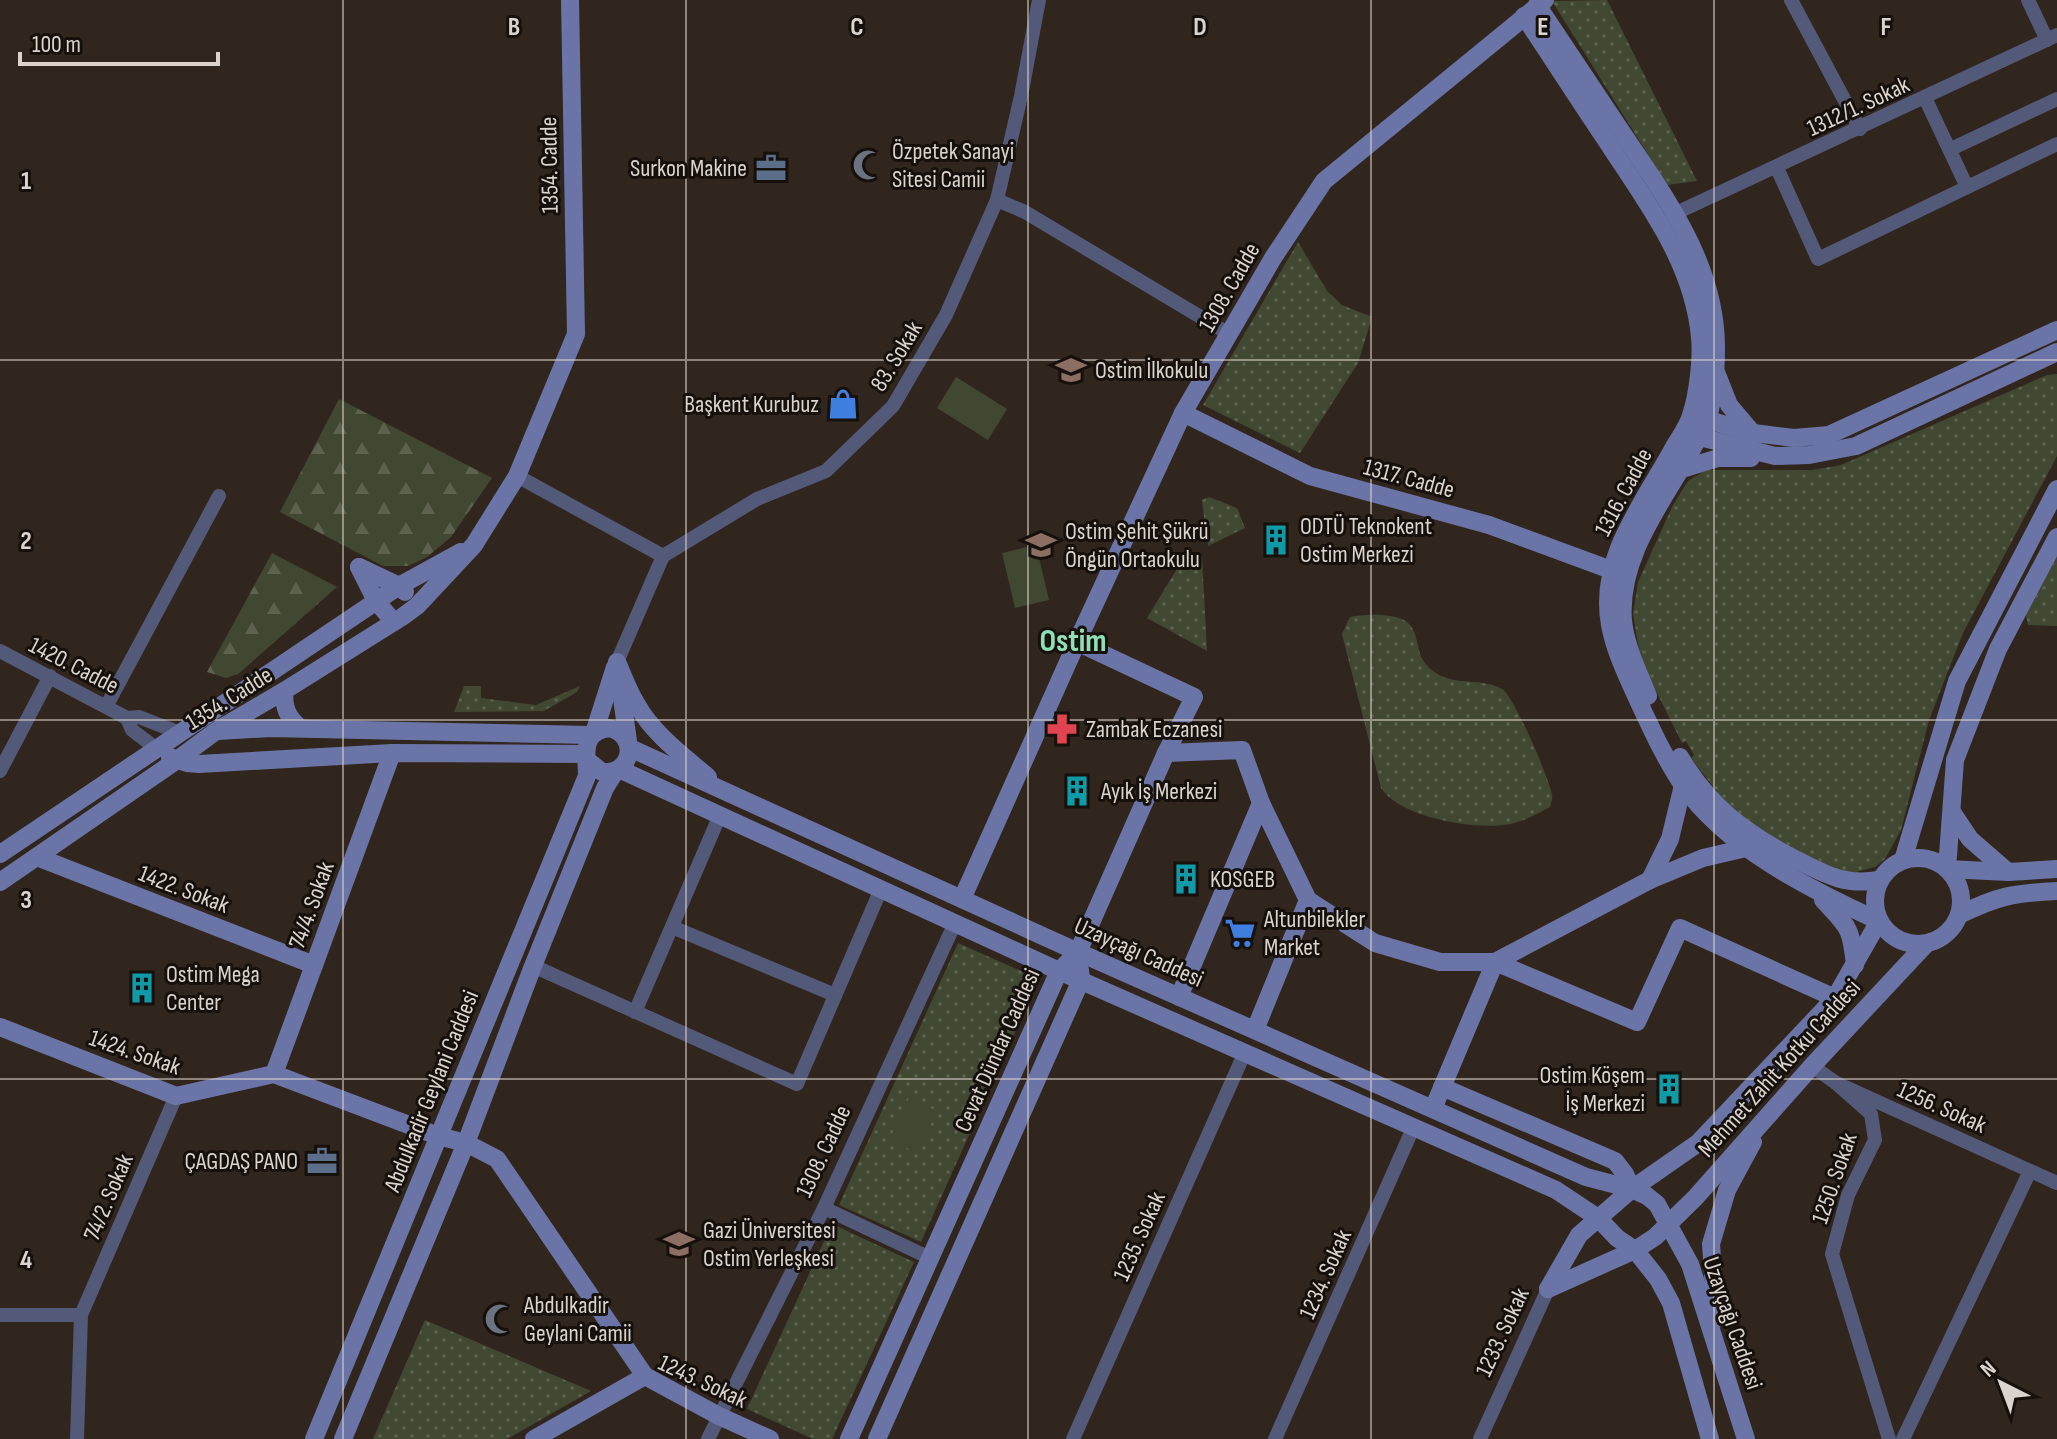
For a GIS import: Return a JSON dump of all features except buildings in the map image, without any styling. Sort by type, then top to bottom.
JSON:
[{"type":"street","name":"1354. Cadde","points":[[0,882],[216,731],[417,606],[474,545],[517,476],[576,334],[570,0]]},
{"type":"street","name":"83. Sokak","points":[[663,556],[757,499],[826,471],[893,406],[946,315],[997,200],[1039,0]]},
{"type":"street","points":[[1791,0],[1860,129]]},
{"type":"street","points":[[2028,0],[2052,38]]},
{"type":"street","name":"1316. Cadde","points":[[1535,7],[1676,213],[1705,275],[1713,312],[1714,367],[1679,470],[1638,547],[1619,573],[1606,603],[1614,646],[1654,736],[1683,785],[1700,806],[1746,848],[1813,889],[1879,921]]},
{"type":"street","name":"1316. Cadde","points":[[1535,7],[1668,236],[1692,302],[1700,335],[1695,426],[1620,544],[1623,623],[1629,651],[1659,723],[1711,801],[1755,838],[1834,879],[1858,883],[1879,880]]},
{"type":"street","name":"1308. Cadde","points":[[962,899],[1183,413],[1273,258],[1324,181],[1535,7]]},
{"type":"street","name":"1312/1. Sokak","points":[[1676,213],[2052,38]]},
{"type":"street","points":[[1925,98],[1967,187]]},
{"type":"street","points":[[1951,149],[2057,99]]},
{"type":"street","points":[[1777,168],[1818,259],[2057,144]]},
{"type":"street","points":[[997,200],[1025,212],[1229,334]]},
{"type":"street","points":[[1695,426],[1794,438],[1829,435],[2057,330]]},
{"type":"street","points":[[1679,470],[1718,458],[1809,455],[1856,446],[2053,357]]},
{"type":"street","points":[[1714,367],[1729,405],[1753,433]]},
{"type":"street","name":"1317. Cadde","points":[[1183,413],[1310,476],[1489,525],[1619,573]]},
{"type":"street","points":[[1695,426],[1775,456]]},
{"type":"street","points":[[517,476],[663,556],[617,662],[585,747],[586,757],[602,772],[617,770],[626,764],[629,744],[617,662]]},
{"type":"street","points":[[1903,860],[1957,681],[2057,489]]},
{"type":"street","points":[[107,705],[219,496]]},
{"type":"street","points":[[1959,915],[1960,890],[1947,869],[1955,760],[1998,649],[2057,537]]},
{"type":"street","name":"1354. Cadde","points":[[0,854],[399,586],[474,545]]},
{"type":"street","points":[[394,622],[376,601],[359,567],[399,586],[417,606]]},
{"type":"street","points":[[1077,642],[1194,697],[1078,952]]},
{"type":"street","name":"1420. Cadde","points":[[0,651],[107,705],[127,718],[132,730],[157,749]]},
{"type":"street","points":[[617,662],[636,705],[651,724],[724,792]]},
{"type":"street","points":[[0,771],[50,676]]},
{"type":"street","points":[[284,691],[284,708],[288,717],[300,728]]},
{"type":"street","name":"1420. Cadde","points":[[127,718],[139,717],[180,733]]},
{"type":"street","points":[[180,733],[300,728],[592,734],[601,729],[617,730],[629,744]]},
{"type":"street","name":"Uzayçağı Caddesi","points":[[629,744],[724,792],[1179,997],[1586,1177],[1647,1196],[1657,1204],[1690,1264],[1746,1439]]},
{"type":"street","points":[[157,749],[177,760],[199,764],[392,753],[586,757]]},
{"type":"street","points":[[1166,753],[1242,750],[1261,803],[1308,900],[1375,943],[1440,962],[1495,962],[1637,1022],[1680,928],[1835,998]]},
{"type":"street","name":"74/4. Sokak","points":[[274,1074],[392,753]]},
{"type":"street","name":"Abdulkadir Geylani Caddesi","points":[[314,1439],[587,776],[586,757]]},
{"type":"street","name":"Uzayçağı Caddesi","points":[[617,770],[1059,971],[1556,1190],[1598,1218],[1617,1238],[1635,1250]]},
{"type":"street","name":"Abdulkadir Geylani Caddesi","points":[[343,1439],[466,1143],[605,788],[617,770]]},
{"type":"street","points":[[1650,880],[1670,839],[1683,785]]},
{"type":"street","points":[[1179,997],[1261,803]]},
{"type":"street","points":[[1952,812],[1970,839],[2008,872]]},
{"type":"street","points":[[635,1012],[720,815]]},
{"type":"street","points":[[1433,1109],[1495,962],[1650,880],[1703,858],[1746,848]]},
{"type":"street","name":"1422. Sokak","points":[[37,857],[314,965]]},
{"type":"street","points":[[2057,869],[2008,872],[1947,869],[1926,858],[1903,860],[1893,865],[1879,880],[1874,900],[1879,921],[1890,935],[1917,945],[1946,934],[1959,915],[1992,899],[2015,893],[2057,891]]},
{"type":"street","points":[[533,966],[797,1084],[881,889]]},
{"type":"street","points":[[1813,889],[1846,923],[1853,942],[1855,965]]},
{"type":"street","points":[[1255,1030],[1308,900]]},
{"type":"street","name":"Mehmet Zahit Kotku Caddesi","points":[[1548,1289],[1561,1261],[1579,1235],[1632,1189],[1698,1143],[1835,998],[1879,921]]},
{"type":"street","name":"1308. Cadde","points":[[708,1439],[824,1208],[955,923]]},
{"type":"street","points":[[672,927],[835,995]]},
{"type":"street","name":"Mehmet Zahit Kotku Caddesi","points":[[1635,1250],[1668,1225],[1695,1198],[1767,1115],[1926,944]]},
{"type":"street","name":"Cevat Dündar Caddesi","points":[[849,1439],[1059,971],[1078,952]]},
{"type":"street","name":"Cevat Dündar Caddesi","points":[[877,1439],[1081,980],[1078,952]]},
{"type":"street","name":"1424. Sokak","points":[[0,1027],[176,1096],[274,1074]]},
{"type":"street","name":"1235. Sokak","points":[[1073,1439],[1245,1052]]},
{"type":"street","name":"1256. Sokak","points":[[1812,1066],[1836,1083],[2057,1183]]},
{"type":"street","points":[[274,1074],[438,1136],[466,1143],[497,1159],[645,1376]]},
{"type":"street","name":"1250. Sokak","points":[[1836,1083],[1871,1114],[1875,1140],[1848,1195],[1832,1254],[1889,1439]]},
{"type":"street","points":[[1442,1087],[1615,1161],[1632,1189]]},
{"type":"street","name":"74/2. Sokak","points":[[81,1315],[176,1096]]},
{"type":"street","points":[[1716,1346],[1711,1244],[1727,1190],[1767,1115]]},
{"type":"street","name":"1234. Sokak","points":[[1275,1439],[1414,1126]]},
{"type":"street","points":[[1903,1439],[2030,1171]]},
{"type":"street","points":[[824,1208],[930,1258]]},
{"type":"street","points":[[1635,1250],[1658,1279],[1671,1303],[1710,1439]]},
{"type":"street","name":"1233. Sokak","points":[[1480,1439],[1548,1289],[1635,1250]]},
{"type":"street","points":[[0,1315],[81,1315],[77,1439]]},
{"type":"street","name":"1243. Sokak","points":[[534,1439],[645,1376],[719,1416],[770,1439]]},
{"type":"green space","points":[[1607,0],[1697,181],[1667,185],[1552,1]]},
{"type":"green space","points":[[1298,242],[1327,291],[1342,305],[1372,317],[1358,363],[1300,453],[1203,405]]},
{"type":"green space","points":[[2057,374],[2057,456],[1963,633],[1929,720],[1901,830],[1885,859],[1875,867],[1852,873],[1767,837],[1722,798],[1691,758],[1694,755],[1686,741],[1682,743],[1648,675],[1639,649],[1633,614],[1638,582],[1673,505],[1688,481],[1706,470],[1812,470],[1841,465],[2047,375]]},
{"type":"green space","points":[[956,377],[1007,409],[988,440],[937,408]]},
{"type":"green space","points":[[339,399],[492,478],[451,537],[427,557],[408,566],[383,566],[280,512]]},
{"type":"green space","points":[[1209,497],[1237,508],[1245,528],[1208,546],[1202,500]]},
{"type":"green space","points":[[1036,545],[1049,600],[1015,608],[1002,553]]},
{"type":"green space","points":[[272,553],[337,587],[238,674],[226,678],[207,672]]},
{"type":"green space","points":[[2057,555],[2057,626],[2028,625],[2026,615]]},
{"type":"green space","points":[[1202,557],[1207,651],[1147,618],[1183,559]]},
{"type":"green space","points":[[1382,615],[1405,621],[1414,631],[1424,661],[1436,673],[1502,689],[1514,706],[1538,756],[1552,795],[1550,807],[1510,824],[1489,826],[1455,823],[1419,814],[1390,798],[1381,788],[1342,634],[1350,617]]},
{"type":"green space","points":[[464,686],[481,686],[481,698],[536,705],[580,686],[577,692],[544,711],[454,712]]},
{"type":"green space","points":[[958,943],[1039,979],[921,1242],[839,1205]]},
{"type":"green space","points":[[909,1098],[937,1111],[918,1153],[889,1140]]},
{"type":"green space","points":[[832,1224],[914,1262],[832,1439],[813,1439],[747,1409]]},
{"type":"green space","points":[[425,1320],[591,1391],[507,1439],[373,1439]]},
{"type":"place","name":"Özpetek Sanayi Sitesi Camii","points":[[868,165]]},
{"type":"place","name":"Surkon Makine","points":[[771,168]]},
{"type":"place","name":"Ostim İlkokulu","points":[[1071,370]]},
{"type":"place","name":"Başkent Kurubuz","points":[[843,404]]},
{"type":"place","name":"ODTÜ Teknokent Ostim Merkezi","points":[[1276,540]]},
{"type":"place","name":"Ostim Şehit Şükrü Öngün Ortaokulu","points":[[1041,545]]},
{"type":"place","name":"Zambak Eczanesi","points":[[1062,729]]},
{"type":"place","name":"Ayık İş Merkezi","points":[[1077,791]]},
{"type":"place","name":"KOSGEB","points":[[1186,879]]},
{"type":"place","name":"Altunbilekler Market","points":[[1240,933]]},
{"type":"place","name":"Ostim Mega Center","points":[[142,988]]},
{"type":"place","name":"Ostim Köşem İş Merkezi","points":[[1669,1089]]},
{"type":"place","name":"ÇAGDAŞ PANO","points":[[322,1161]]},
{"type":"place","name":"Gazi Üniversitesi Ostim Yerleşkesi","points":[[679,1244]]},
{"type":"place","name":"Abdulkadir Geylani Camii","points":[[500,1319]]},
{"type":"district","name":"Ostim","points":[[1073,640]]}]
